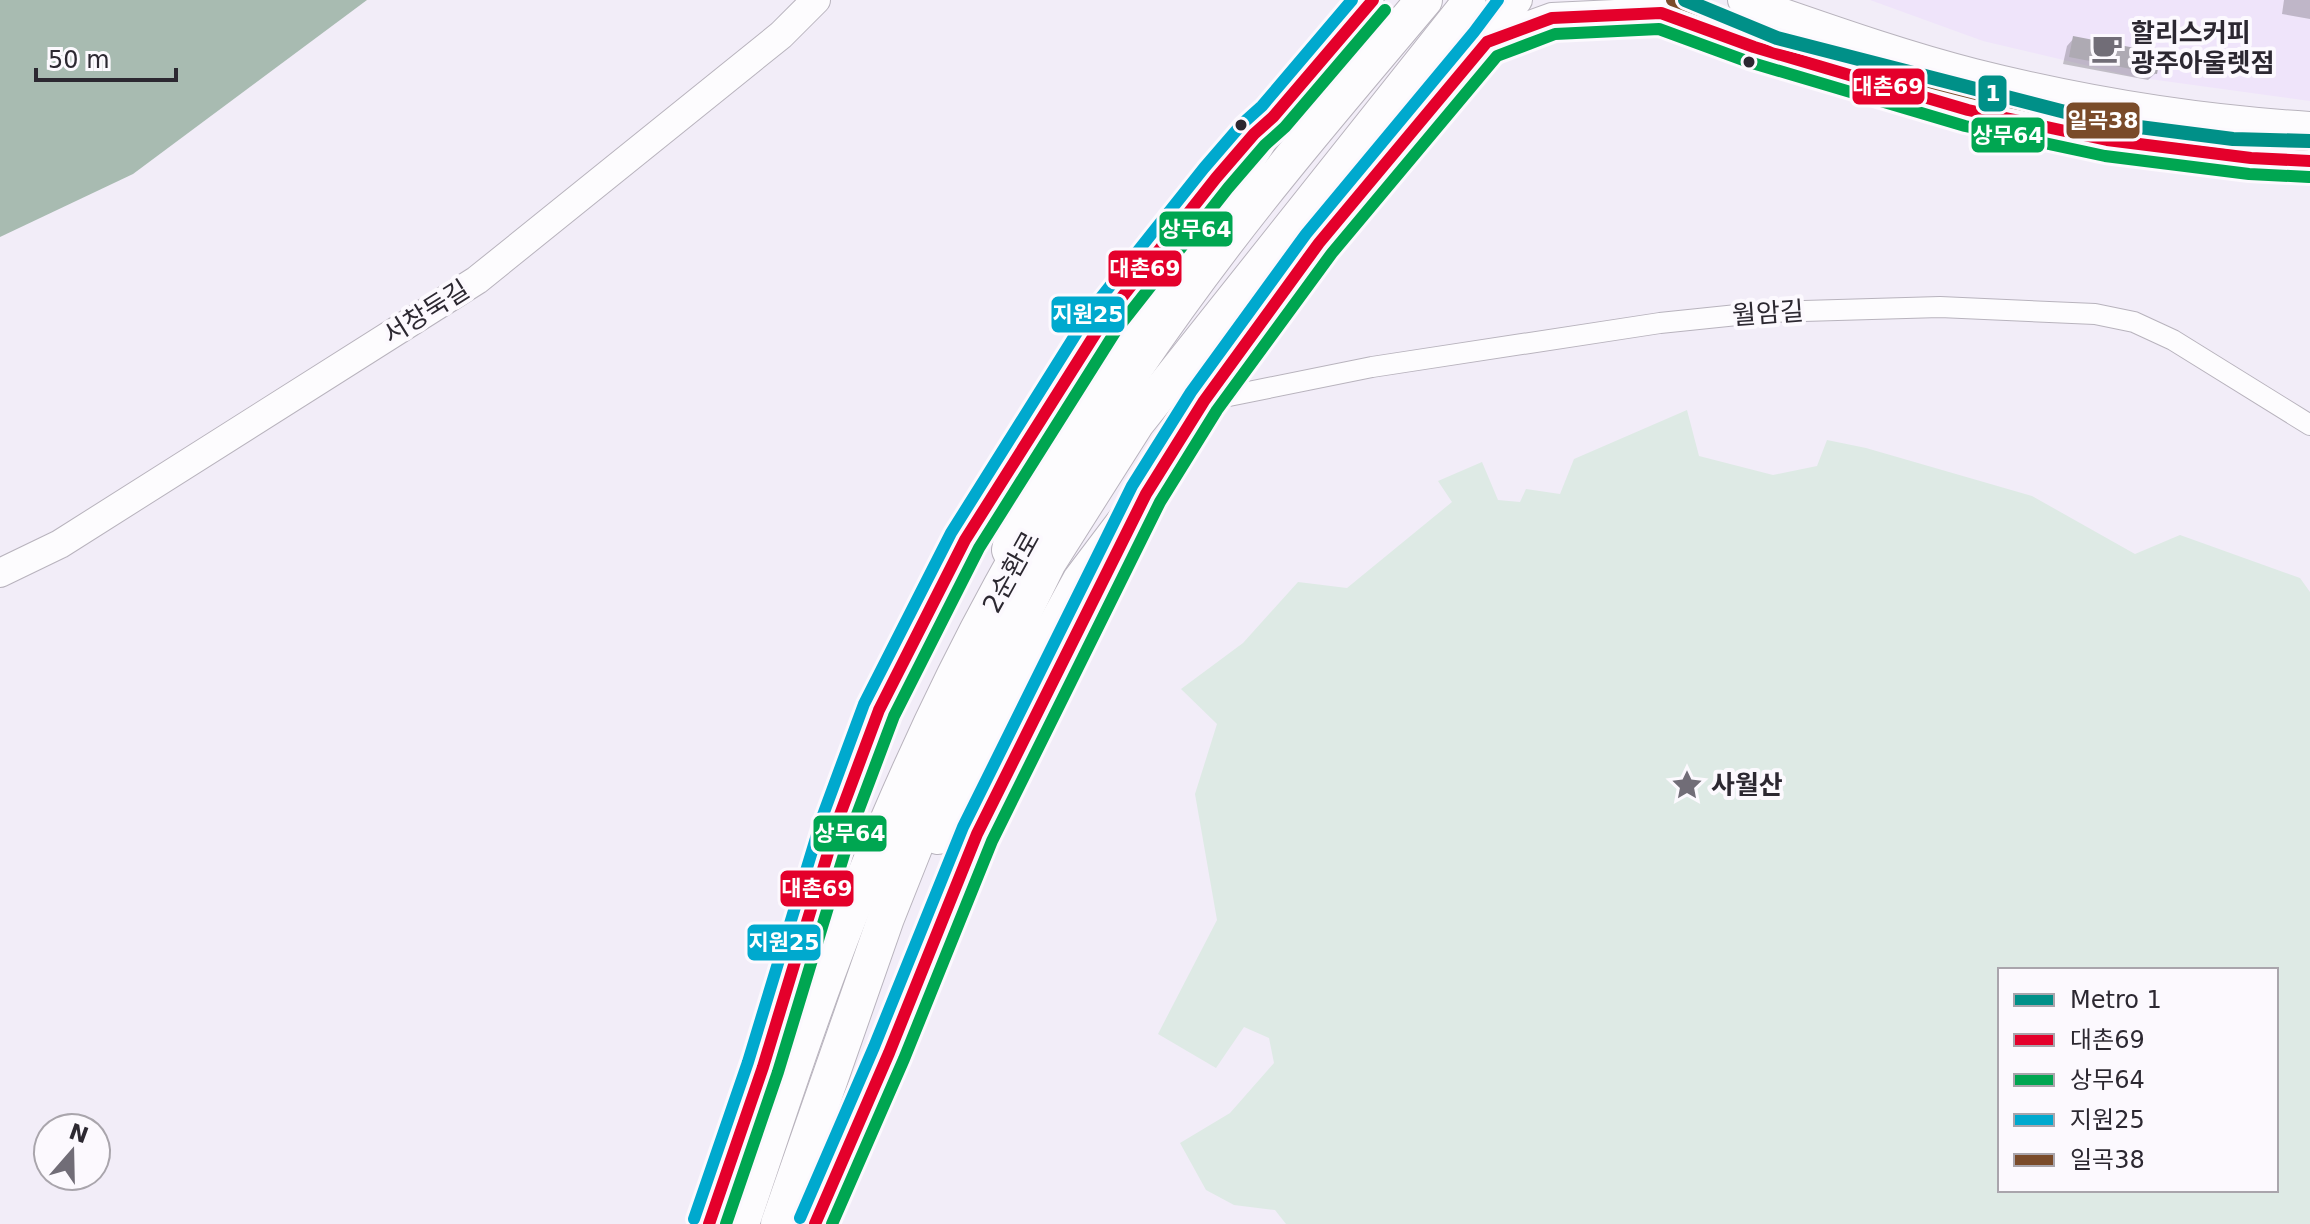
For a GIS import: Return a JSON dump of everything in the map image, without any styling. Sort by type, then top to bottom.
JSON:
[{"type":"highway","name":"2순환로","points":[[741,1224],[809,1025],[865,876],[929,730],[1001,586],[1106,411],[1212,261],[1281,170],[1424,0]]},
{"type":"highway","name":"2순환로","points":[[779,1224],[886,918],[919,835],[1048,562],[1136,423],[1476,3]]},
{"type":"highway","points":[[1001,586],[1021,501],[1086,390],[1195,242],[1273,117]]},
{"type":"highway","points":[[886,918],[989,756],[1081,580],[1146,494]]},
{"type":"main road","points":[[1743,0],[1972,74],[2087,100],[2227,121],[2310,127]]},
{"type":"main road","points":[[1487,42],[1552,18],[1648,7],[1754,47],[1968,110],[2107,140],[2251,158],[2310,161]]},
{"type":"street","name":"서창둑길","points":[[0,573],[60,544],[477,280],[781,35],[816,0]]},
{"type":"street","points":[[815,1224],[889,1053],[977,834],[1146,494],[1204,401],[1327,232],[1487,42],[1518,0]]},
{"type":"street","points":[[1476,3],[1488,4],[1493,14],[1487,42]]},
{"type":"street","points":[[709,1224],[763,1067],[838,820],[879,710],[965,540],[1104,320],[1216,178],[1273,117],[1363,7]]},
{"type":"street","name":"월암길","points":[[1204,401],[1372,367],[1660,323],[1766,312],[1940,307],[2095,314],[2134,322],[2173,340],[2310,425]]},
{"type":"shaded area","points":[[0,0],[367,0],[133,174],[0,237]]},
{"type":"shaded area","points":[[1870,0],[2310,0],[2310,101],[2135,77],[1983,41]]},
{"type":"shaded area","points":[[1687,410],[1699,456],[1773,475],[1817,466],[1827,440],[1866,448],[2032,496],[2135,554],[2180,535],[2300,578],[2310,592],[2310,1224],[1286,1224],[1275,1210],[1234,1205],[1206,1190],[1180,1143],[1230,1113],[1274,1063],[1269,1038],[1244,1027],[1216,1068],[1158,1034],[1217,920],[1195,794],[1217,724],[1181,689],[1243,643],[1298,582],[1347,588],[1452,502],[1438,481],[1482,462],[1498,500],[1520,502],[1526,489],[1560,494],[1574,459]]},
{"type":"building","points":[[2073,36],[2161,53],[2157,74],[2069,57]]},
{"type":"metro line","name":"1","points":[[1685,0],[1777,38],[2108,123],[2233,139],[2310,141]]},
{"type":"transit line","name":"지원25","points":[[694,1219],[748,1062],[823,815],[864,704],[951,533],[1091,310],[1204,168],[1262,106],[1352,0]]},
{"type":"transit line","name":"대촌69","points":[[709,1224],[763,1067],[838,820],[879,710],[965,540],[1104,320],[1216,178],[1373,0]]},
{"type":"transit line","name":"지원25","points":[[800,1218],[874,1047],[963,827],[1132,486],[1191,392],[1306,234],[1498,0]]},
{"type":"transit line","name":"일곡38","points":[[1672,0],[1828,53],[1986,96],[2146,128],[2228,139],[2310,145]]},
{"type":"transit line","name":"상무64","points":[[726,1224],[778,1072],[853,825],[894,716],[979,548],[1117,329],[1228,188],[1385,10]]},
{"type":"transit line","name":"대촌69","points":[[815,1224],[889,1053],[977,834],[1146,494],[1204,401],[1319,243],[1487,42],[1552,18],[1661,13],[1754,47],[1968,110],[2107,140],[2251,158],[2310,161]]},
{"type":"transit line","name":"상무64","points":[[832,1224],[904,1059],[992,841],[1160,502],[1217,410],[1332,253],[1497,56],[1555,34],[1659,29],[1749,62],[1965,126],[2105,156],[2249,174],[2309,177]]},
{"type":"place","name":"할리스커피 광주아울렛점","points":[[2107,48]]},
{"type":"place","name":"사월산","points":[[1687,785]]}]
